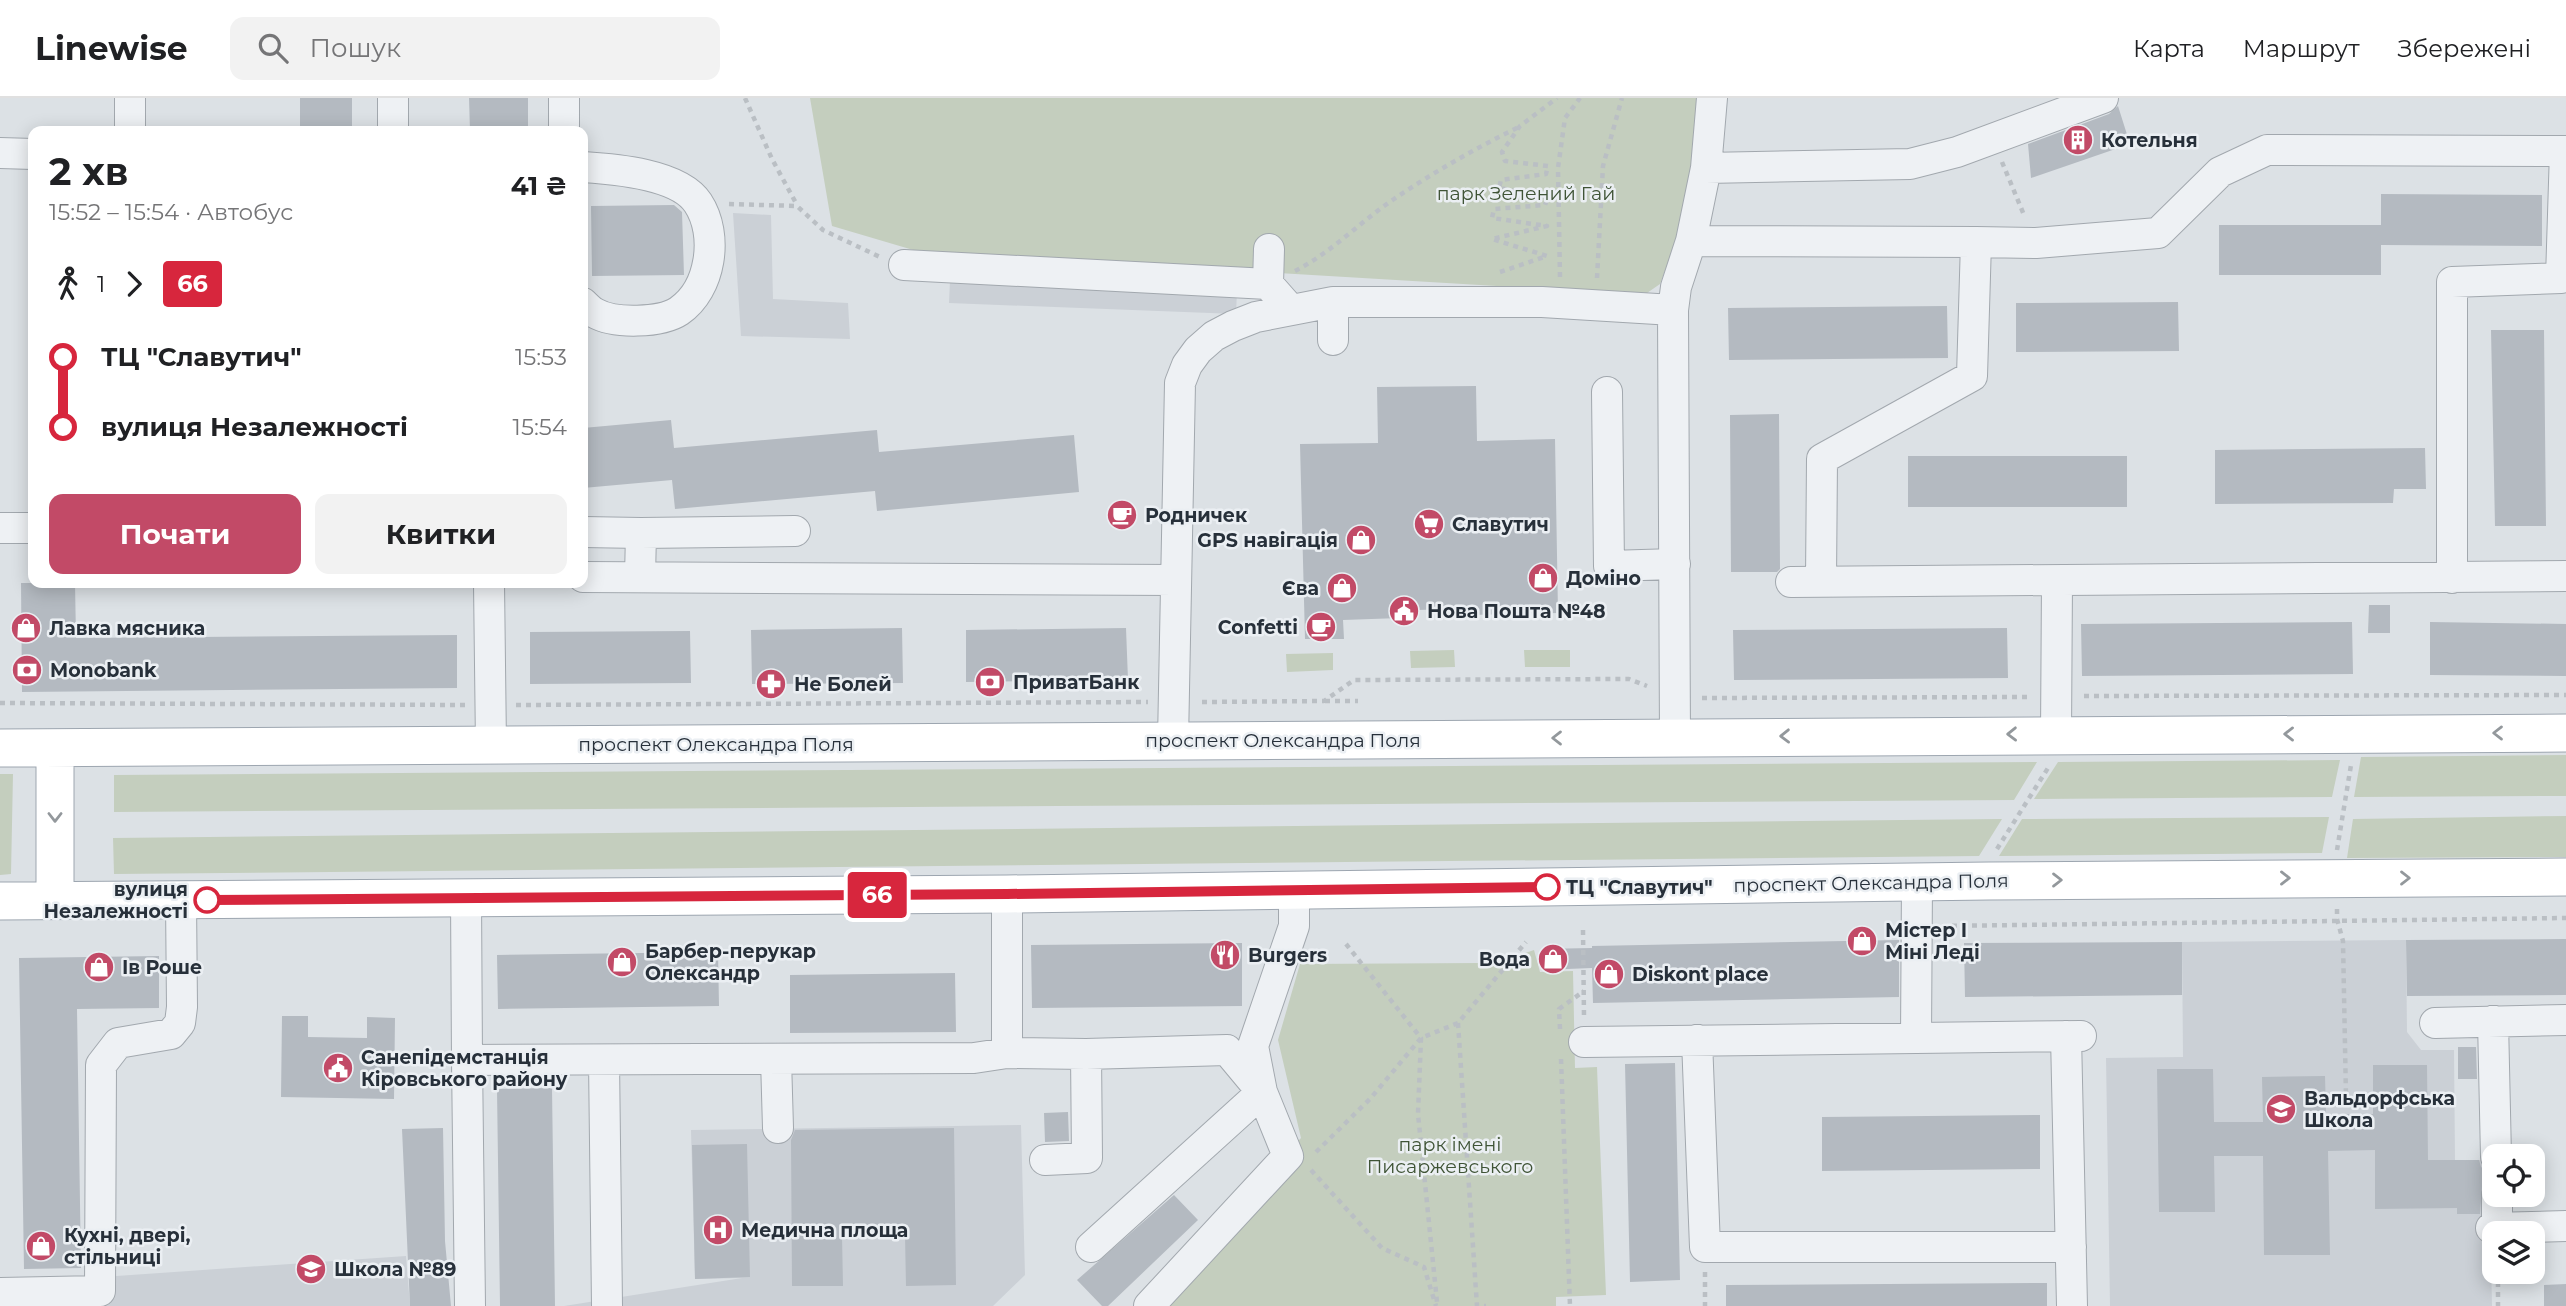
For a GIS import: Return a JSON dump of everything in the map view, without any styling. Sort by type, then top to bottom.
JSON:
[{"type":"main road","name":"проспект Олександра Поля","points":[[0,748],[1675,737],[2052,750],[2566,733]]},
{"type":"main road","points":[[55,749],[55,901]]},
{"type":"main road","name":"проспект Олександра Поля","points":[[0,901],[1007,894],[1989,881],[2566,877]]},
{"type":"lane","points":[[130,98],[130,126]]},
{"type":"lane","points":[[393,98],[393,126]]},
{"type":"lane","points":[[564,98],[564,126]]},
{"type":"lane","points":[[1675,737],[1677,699],[1673,310],[1676,287],[1691,241],[1706,168],[1712,98]]},
{"type":"lane","points":[[1706,168],[1910,164],[1957,152],[2074,103],[2103,98]]},
{"type":"lane","points":[[1691,241],[2036,243],[2158,233],[2220,172],[2267,150],[2565,151],[2564,254],[2561,278],[2452,282],[2452,578]]},
{"type":"lane","points":[[0,153],[28,154]]},
{"type":"lane","points":[[588,168],[647,174],[678,187],[698,202],[708,230],[710,256],[703,279],[691,301],[677,313],[652,320],[626,321],[596,314],[588,307]]},
{"type":"lane","points":[[1821,581],[1822,459],[1972,376],[1976,242]]},
{"type":"lane","points":[[1269,249],[1268,284],[1290,309]]},
{"type":"lane","points":[[904,265],[1268,284]]},
{"type":"lane","points":[[1173,741],[1180,383],[1186,365],[1198,349],[1214,336],[1256,317],[1333,302],[1542,302],[1673,310]]},
{"type":"lane","points":[[1333,302],[1333,340]]},
{"type":"lane","points":[[1607,392],[1609,566],[1675,565]]},
{"type":"lane","points":[[0,528],[28,528]]},
{"type":"lane","points":[[588,532],[795,531]]},
{"type":"lane","points":[[640,577],[641,533]]},
{"type":"lane","points":[[1791,582],[2566,576]]},
{"type":"lane","points":[[588,577],[1176,580]]},
{"type":"lane","points":[[2052,750],[2056,696],[2057,581]]},
{"type":"lane","points":[[489,588],[491,746]]},
{"type":"lane","points":[[1916,1038],[1917,882]]},
{"type":"lane","points":[[1149,1306],[1288,1156],[1262,1092],[1253,1046],[1294,926],[1294,891]]},
{"type":"lane","points":[[1007,894],[1007,1053]]},
{"type":"lane","points":[[466,897],[470,1306]]},
{"type":"lane","points":[[0,1293],[100,1291],[101,1065],[118,1042],[171,1034],[180,1023],[183,1007],[181,900]]},
{"type":"lane","points":[[2435,1023],[2566,1020]]},
{"type":"lane","points":[[2493,1021],[2496,1144]]},
{"type":"lane","points":[[1568,1042],[2073,1036],[2072,1306]]},
{"type":"lane","points":[[1696,1040],[1704,1247],[2071,1247]]},
{"type":"lane","points":[[467,1060],[974,1058],[1007,1053],[1227,1051],[1262,1092]]},
{"type":"lane","points":[[1045,1160],[1087,1158],[1086,1054]]},
{"type":"lane","points":[[776,1059],[778,1128]]},
{"type":"lane","points":[[604,1060],[607,1306]]},
{"type":"lane","points":[[1091,1247],[1262,1092]]},
{"type":"lane","points":[[2496,1207],[2494,1227],[2566,1226]]},
{"type":"path","points":[[744,98],[797,206],[823,230],[880,258],[904,265]]},
{"type":"path","points":[[1268,284],[1320,258],[1393,200],[1488,142],[1520,127],[1557,98]]},
{"type":"path","points":[[1561,285],[1558,168],[1564,118],[1580,98]]},
{"type":"path","points":[[1597,273],[1603,166],[1622,98]]},
{"type":"path","points":[[1508,275],[1497,273],[1547,256],[1492,239],[1547,226],[1492,218],[1494,209],[1545,205],[1548,197],[1499,188],[1501,180],[1546,174],[1548,166],[1506,161],[1502,152],[1520,127]]},
{"type":"path","points":[[2004,170],[2036,243]]},
{"type":"path","points":[[698,202],[797,206]]},
{"type":"path","points":[[1324,701],[1354,680],[1629,679],[1677,699],[2566,695]]},
{"type":"path","points":[[0,702],[490,705],[1358,701]]},
{"type":"path","points":[[1989,925],[1989,861],[2052,750]]},
{"type":"path","points":[[2337,850],[2353,755]]},
{"type":"path","points":[[2337,905],[2337,919],[2343,940],[2346,1098],[2373,1097]]},
{"type":"path","points":[[1917,926],[2566,918]]},
{"type":"path","points":[[1568,1042],[1584,991],[1583,930]]},
{"type":"path","points":[[1314,1154],[1370,1099],[1421,1038],[1458,1023],[1526,942]]},
{"type":"path","points":[[1346,944],[1421,1038],[1418,1114],[1437,1306]]},
{"type":"path","points":[[1570,1306],[1568,1042],[1559,1009],[1584,991]]},
{"type":"path","points":[[1458,1023],[1477,1306]]},
{"type":"path","points":[[1304,1163],[1382,1248],[1424,1267],[1437,1306]]},
{"type":"path","points":[[2498,1284],[2498,1306]]},
{"type":"shaded area","points":[[733,213],[771,215],[773,299],[848,303],[850,339],[741,336]]},
{"type":"shaded area","points":[[950,280],[1237,290],[1236,314],[949,303]]},
{"type":"shaded area","name":"Вальдорфська Школа","points":[[2406,940],[2407,1032],[2421,1050],[2454,1050],[2455,1160],[2482,1160],[2482,1207],[2490,1207],[2490,1221],[2482,1221],[2482,1284],[2492,1284],[2492,1306],[2110,1306],[2106,1058],[2183,1057],[2182,942]]},
{"type":"shaded area","points":[[1021,1125],[1025,1275],[993,1306],[564,1306],[742,1278],[695,1279],[691,1130]]},
{"type":"shaded area","name":"Школа №89","points":[[406,1256],[410,1306],[15,1306],[15,1283]]},
{"type":"green space","name":"парк Зелений Гай","points":[[810,98],[1706,98],[1693,195],[1660,284],[1647,293],[920,252],[832,226]]},
{"type":"green space","points":[[1454,650],[1455,667],[1411,668],[1410,651]]},
{"type":"green space","points":[[1524,650],[1570,650],[1570,667],[1525,667]]},
{"type":"green space","points":[[1333,653],[1333,670],[1287,672],[1286,654]]},
{"type":"green space","points":[[2566,755],[2566,796],[2354,797],[2361,757]]},
{"type":"green space","points":[[2340,760],[2332,797],[2034,799],[2058,762]]},
{"type":"green space","points":[[2037,762],[2014,800],[114,812],[114,775]]},
{"type":"green space","points":[[0,774],[13,774],[11,874],[0,875]]},
{"type":"green space","points":[[2566,816],[2566,857],[2347,858],[2353,819]]},
{"type":"green space","points":[[2329,817],[2322,853],[1999,856],[2022,819]]},
{"type":"green space","points":[[2002,819],[1979,856],[114,874],[113,838]]},
{"type":"green space","name":"парк імені Писаржевського","points":[[1534,950],[1540,972],[1573,971],[1575,1068],[1597,1067],[1606,1295],[1556,1297],[1556,1306],[1138,1306],[1301,1138],[1278,1040],[1300,964],[1481,963],[1488,966]]},
{"type":"building","points":[[300,98],[352,98],[352,126],[300,126]]},
{"type":"building","points":[[469,98],[528,98],[528,126],[470,126]]},
{"type":"building","name":"Котельня","points":[[2118,106],[2130,144],[2031,178],[2028,144],[2109,114]]},
{"type":"building","points":[[2381,194],[2542,195],[2542,246],[2381,245]]},
{"type":"building","points":[[674,205],[682,212],[684,275],[592,276],[591,206]]},
{"type":"building","points":[[2219,225],[2381,225],[2381,275],[2219,275]]},
{"type":"building","points":[[2178,302],[2179,351],[2016,352],[2016,303]]},
{"type":"building","points":[[1947,306],[1948,358],[1729,360],[1728,308]]},
{"type":"building","points":[[2491,330],[2544,330],[2546,526],[2495,526]]},
{"type":"building","name":"Славутич","points":[[1476,386],[1477,441],[1555,439],[1558,613],[1469,615],[1453,609],[1417,610],[1400,618],[1343,620],[1344,639],[1305,639],[1300,444],[1378,443],[1377,387]]},
{"type":"building","points":[[1779,414],[1780,569],[1777,572],[1731,572],[1730,415]]},
{"type":"building","points":[[671,420],[674,448],[877,430],[879,452],[1074,435],[1079,492],[877,511],[875,491],[675,509],[672,480],[588,488],[588,428]]},
{"type":"building","points":[[2425,448],[2426,489],[2394,489],[2393,503],[2215,504],[2215,450]]},
{"type":"building","points":[[1908,456],[2127,456],[2127,507],[1908,507]]},
{"type":"building","points":[[21,583],[28,583],[28,588],[75,588],[76,638],[457,635],[457,688],[22,692]]},
{"type":"building","points":[[2369,605],[2390,605],[2390,633],[2368,633]]},
{"type":"building","points":[[2352,622],[2353,674],[2082,676],[2081,624]]},
{"type":"building","points":[[2430,622],[2566,624],[2566,676],[2430,675]]},
{"type":"building","points":[[902,628],[903,683],[752,684],[751,630]]},
{"type":"building","points":[[1126,628],[1128,680],[966,682],[966,630]]},
{"type":"building","points":[[2007,628],[2008,678],[1734,680],[1733,630]]},
{"type":"building","points":[[690,631],[691,683],[530,684],[530,632]]},
{"type":"building","points":[[2566,939],[2566,995],[2407,996],[2406,940]]},
{"type":"building","points":[[1899,940],[1899,997],[1593,1003],[1592,968],[1542,970],[1541,949]]},
{"type":"building","points":[[2182,942],[2182,995],[1965,997],[1964,943]]},
{"type":"building","points":[[1242,943],[1242,1006],[1032,1008],[1031,945]]},
{"type":"building","points":[[718,952],[719,1006],[498,1009],[497,955]]},
{"type":"building","points":[[159,956],[159,1008],[77,1009],[81,1268],[24,1269],[19,958]]},
{"type":"building","points":[[955,973],[956,1032],[790,1033],[790,975]]},
{"type":"building","name":"Санепідемстанція Кіровського району","points":[[282,1016],[308,1016],[308,1037],[367,1038],[367,1017],[395,1018],[394,1099],[281,1097]]},
{"type":"building","points":[[2458,1047],[2476,1047],[2477,1079],[2458,1079]]},
{"type":"building","points":[[1675,1063],[1680,1280],[1630,1282],[1625,1064]]},
{"type":"building","points":[[2373,1065],[2427,1065],[2428,1160],[2479,1160],[2482,1168],[2480,1214],[2457,1214],[2457,1208],[2375,1209],[2375,1150],[2328,1151],[2330,1255],[2264,1255],[2263,1156],[2214,1156],[2215,1212],[2159,1212],[2157,1069],[2213,1069],[2214,1122],[2263,1122],[2262,1077],[2325,1076],[2326,1114],[2373,1114]]},
{"type":"building","points":[[552,1088],[555,1306],[500,1306],[497,1089]]},
{"type":"building","points":[[1068,1112],[1069,1141],[1045,1142],[1044,1113]]},
{"type":"building","points":[[2040,1115],[2040,1169],[1822,1171],[1822,1117]]},
{"type":"building","points":[[443,1128],[445,1241],[451,1306],[410,1306],[402,1129]]},
{"type":"building","points":[[954,1128],[956,1285],[906,1286],[905,1235],[842,1236],[843,1286],[792,1286],[791,1140],[795,1130]]},
{"type":"building","points":[[747,1144],[750,1277],[695,1279],[692,1145]]},
{"type":"building","points":[[1174,1195],[1198,1220],[1108,1306],[1102,1306],[1077,1280]]},
{"type":"building","points":[[2047,1283],[2047,1306],[1726,1306],[1726,1285]]},
{"type":"building","points":[[2566,1284],[2566,1306],[2544,1306],[2544,1285]]},
{"type":"bus line","name":"66","points":[[207,900],[1547,887]]},
{"type":"place","name":"Котельня","points":[[2078,140]]},
{"type":"place","name":"Родничек","points":[[1122,515]]},
{"type":"place","name":"Славутич","points":[[1429,524]]},
{"type":"place","name":"GPS навігація","points":[[1361,540]]},
{"type":"place","name":"Доміно","points":[[1543,578]]},
{"type":"place","name":"Єва","points":[[1342,588]]},
{"type":"place","name":"Нова Пошта №48","points":[[1404,611]]},
{"type":"place","name":"Confetti","points":[[1321,627]]},
{"type":"place","name":"Лавка мясника","points":[[26,628]]},
{"type":"place","name":"Monobank","points":[[27,670]]},
{"type":"place","name":"ПриватБанк","points":[[990,682]]},
{"type":"place","name":"Не Болей","points":[[771,684]]},
{"type":"place","name":"ТЦ \"Славутич\"","points":[[1547,887]]},
{"type":"place","name":"вулиця Незалежності","points":[[207,900]]},
{"type":"place","name":"Містер І Міні Леді","points":[[1862,941]]},
{"type":"place","name":"Burgers","points":[[1225,955]]},
{"type":"place","name":"Вода","points":[[1553,959]]},
{"type":"place","name":"Барбер-перукар Олександр","points":[[622,962]]},
{"type":"place","name":"Ів Роше","points":[[99,967]]},
{"type":"place","name":"Diskont place","points":[[1609,974]]},
{"type":"place","name":"Санепідемстанція Кіровського району","points":[[338,1068]]},
{"type":"place","name":"Вальдорфська Школа","points":[[2281,1109]]},
{"type":"place","name":"Медична площа","points":[[718,1230]]},
{"type":"place","name":"Кухні, двері, стільниці","points":[[41,1246]]},
{"type":"place","name":"Школа №89","points":[[311,1269]]}]
